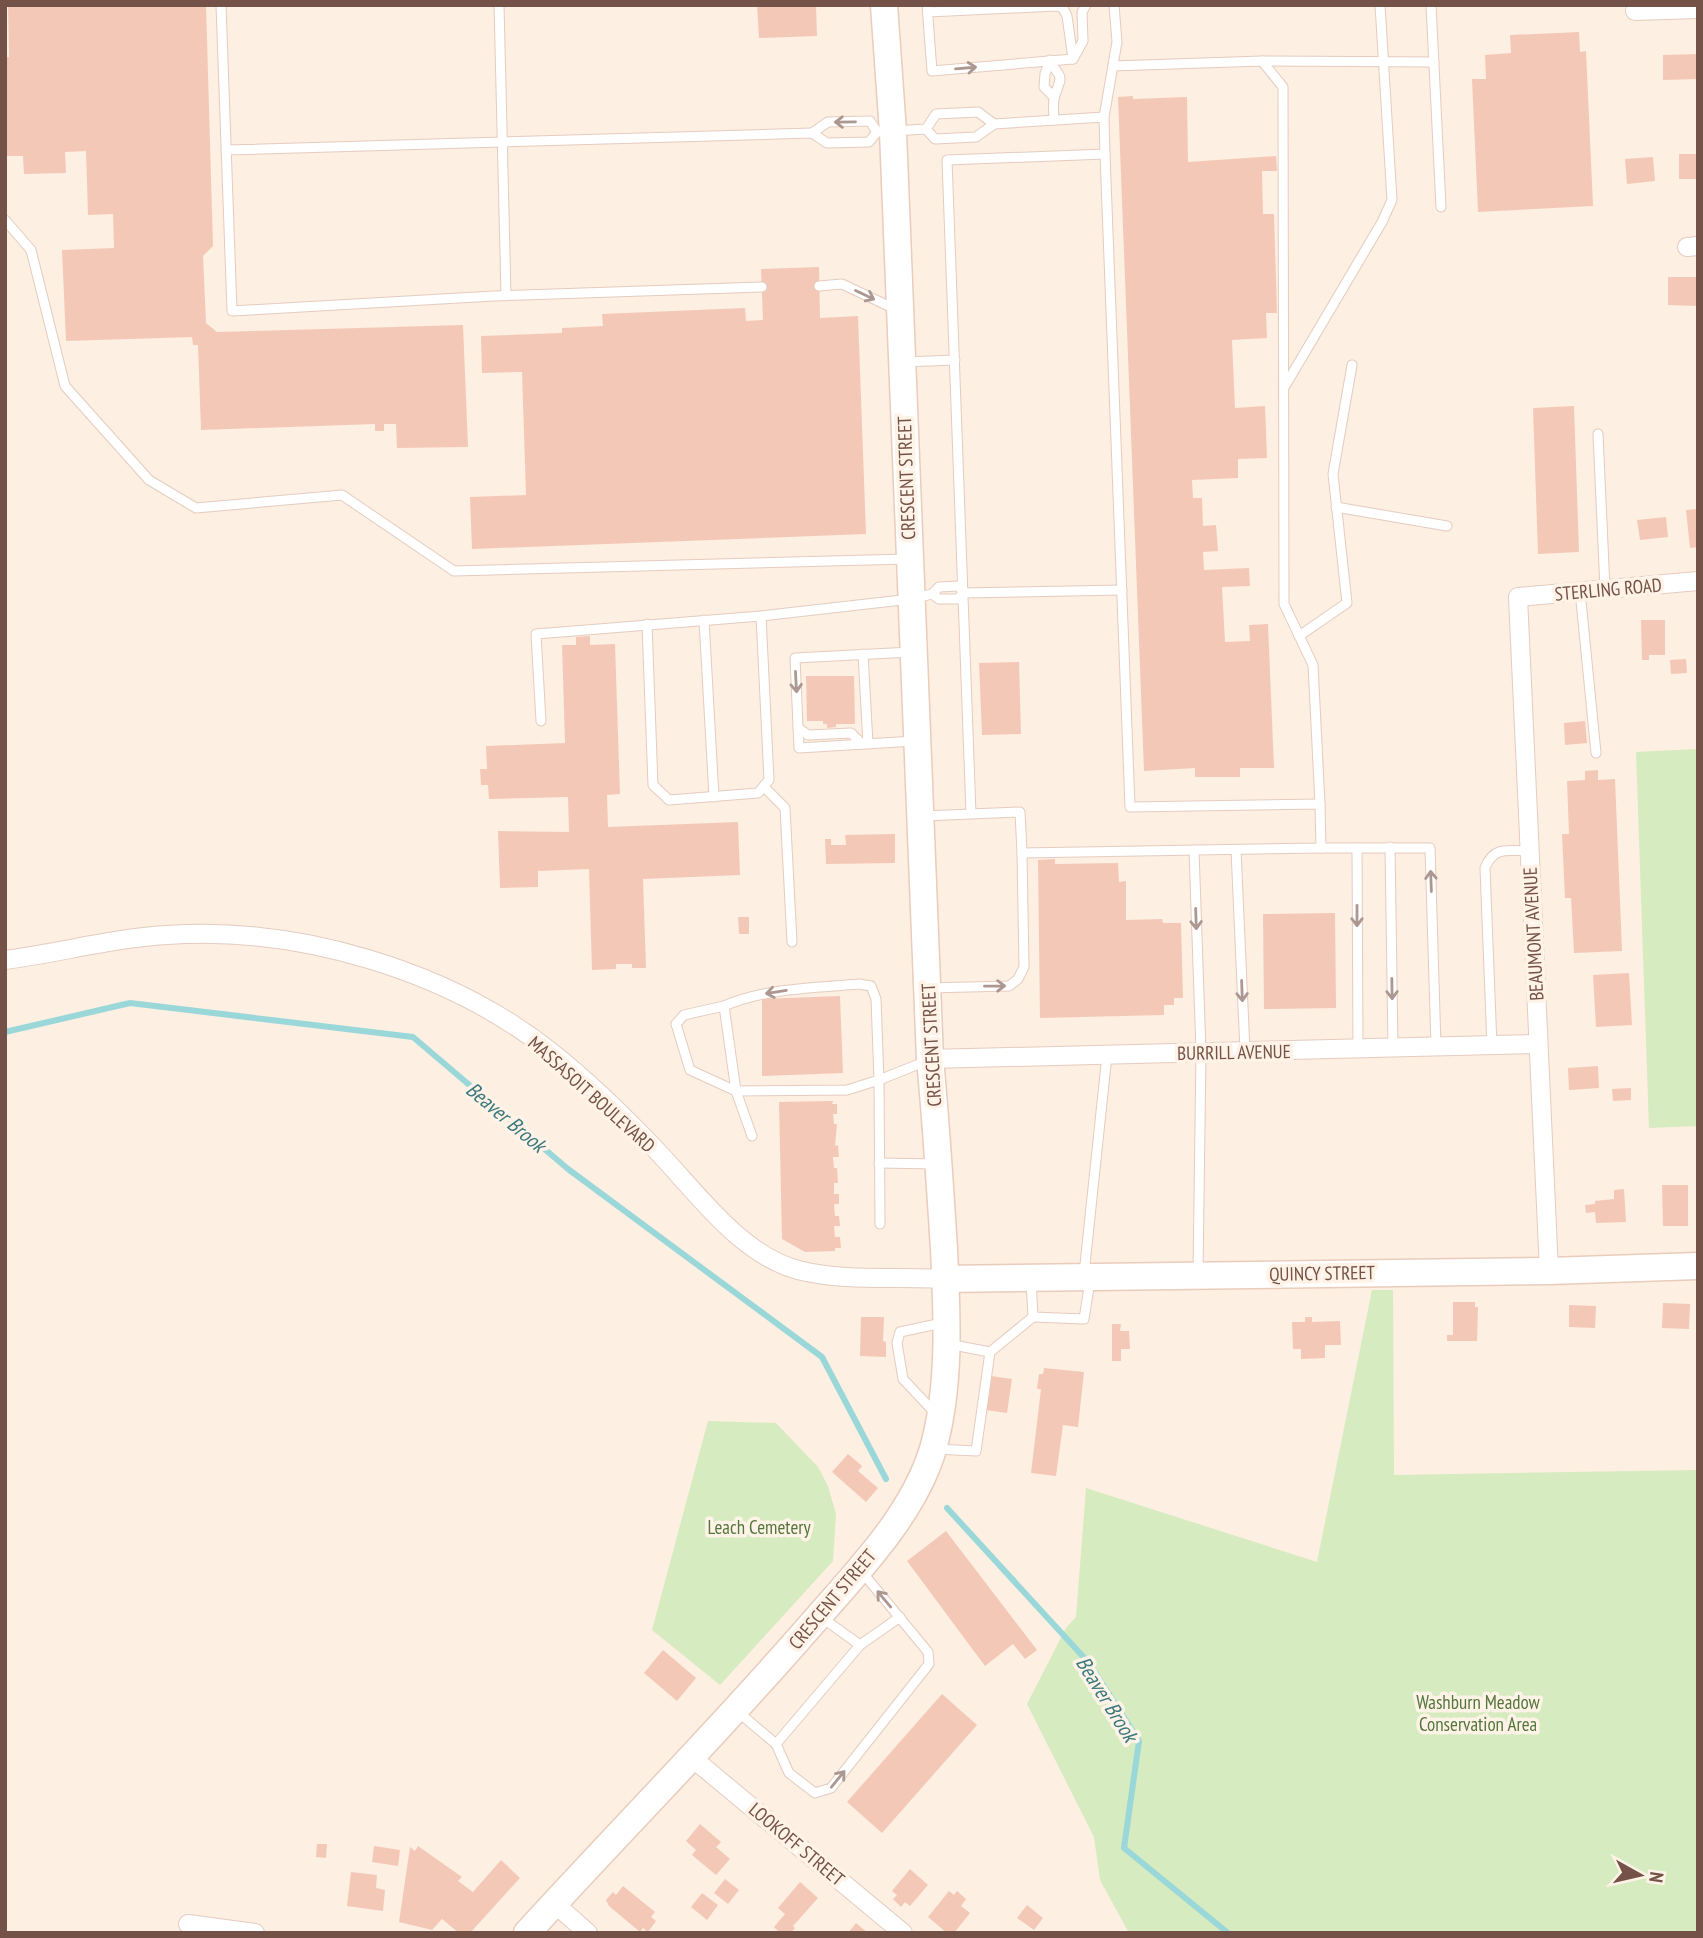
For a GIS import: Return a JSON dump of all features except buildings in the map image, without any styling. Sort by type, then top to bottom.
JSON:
[{"type":"main road","name":"CRESCENT STREET","points":[[527,1933],[690,1756],[737,1711],[859,1569],[896,1521],[920,1479],[933,1449],[946,1333],[939,1164],[930,1059],[913,652],[922,597],[909,559],[900,311],[885,132],[884,5]]},
{"type":"main road","name":"QUINCY STREET","points":[[945,1279],[1549,1271],[1698,1266]]},
{"type":"street","points":[[1635,11],[1698,9]]},
{"type":"street","name":"STERLING ROAD","points":[[1518,597],[1698,581]]},
{"type":"street","name":"BEAUMONT AVENUE","points":[[1518,597],[1549,1271]]},
{"type":"street","name":"MASSASOIT BOULEVARD","points":[[5,960],[141,937],[187,934],[241,935],[305,943],[361,957],[414,975],[502,1018],[549,1051],[656,1150],[732,1232],[768,1258],[796,1270],[833,1276],[945,1279]]},
{"type":"street","name":"BURRILL AVENUE","points":[[930,1059],[1538,1044]]},
{"type":"street","name":"LOOKOFF STREET","points":[[690,1756],[903,1933]]},
{"type":"street","points":[[554,1903],[588,1933]]},
{"type":"street","points":[[188,1924],[255,1933]]},
{"type":"lane","points":[[221,5],[232,311],[506,295],[762,287]]},
{"type":"lane","points":[[499,5],[506,295]]},
{"type":"lane","points":[[1114,5],[1116,42],[1104,117],[1130,807],[1320,804]]},
{"type":"lane","points":[[1284,387],[1382,222],[1392,200],[1380,5]]},
{"type":"lane","points":[[1431,5],[1441,207]]},
{"type":"lane","points":[[1063,8],[1067,16],[1073,59],[932,71],[927,9],[1063,8]]},
{"type":"lane","points":[[1073,59],[1083,41],[1082,8]]},
{"type":"lane","points":[[1050,61],[1044,87],[1054,97],[1054,120]]},
{"type":"lane","points":[[1113,66],[1262,61],[1434,62]]},
{"type":"lane","points":[[1262,61],[1283,87],[1284,604],[1314,665],[1321,848]]},
{"type":"lane","points":[[926,129],[936,114],[978,112],[994,124]]},
{"type":"lane","points":[[926,129],[935,139],[976,137],[994,124],[1104,117]]},
{"type":"lane","points":[[812,134],[828,122],[870,121],[885,132]]},
{"type":"lane","points":[[226,150],[812,134],[827,143],[869,142],[885,132],[926,129]]},
{"type":"lane","points":[[971,814],[947,160],[1105,154]]},
{"type":"lane","points":[[5,220],[31,250],[65,386],[149,480],[196,508],[342,495],[454,571],[909,559]]},
{"type":"lane","points":[[819,286],[842,284],[900,311]]},
{"type":"lane","points":[[902,362],[955,360]]},
{"type":"lane","points":[[1299,636],[1347,603],[1333,474],[1352,365]]},
{"type":"lane","points":[[1598,434],[1605,589]]},
{"type":"lane","points":[[1336,507],[1447,527]]},
{"type":"lane","points":[[541,721],[536,635],[761,616],[922,597],[958,599],[963,593],[1122,590]]},
{"type":"lane","points":[[1580,591],[1596,753]]},
{"type":"lane","points":[[647,624],[653,785],[669,800],[713,797],[758,793],[769,780],[761,616]]},
{"type":"lane","points":[[704,620],[713,797]]},
{"type":"lane","points":[[913,652],[795,658],[798,728],[799,748],[917,741]]},
{"type":"lane","points":[[863,654],[865,744]]},
{"type":"lane","points":[[798,728],[807,735],[851,733],[865,744]]},
{"type":"lane","points":[[764,787],[785,808],[792,942]]},
{"type":"lane","points":[[920,816],[1020,812],[1022,853],[1024,967],[1018,979],[1009,986],[927,988]]},
{"type":"lane","points":[[1390,847],[1393,1048]]},
{"type":"lane","points":[[1357,848],[1358,1049]]},
{"type":"lane","points":[[1022,853],[1430,848],[1436,1047]]},
{"type":"lane","points":[[1194,850],[1200,1052],[1198,1275]]},
{"type":"lane","points":[[1236,850],[1245,1051]]},
{"type":"lane","points":[[1492,1046],[1485,868],[1489,858],[1498,851],[1530,851]]},
{"type":"lane","points":[[880,1224],[879,1080],[876,999],[871,986],[859,984],[780,991],[684,1015],[676,1024],[690,1070],[736,1091],[847,1090],[879,1080],[930,1059]]},
{"type":"lane","points":[[724,1006],[736,1091],[752,1136]]},
{"type":"lane","points":[[933,1449],[976,1451],[990,1352],[1033,1317],[1084,1318],[1107,1055]]},
{"type":"lane","points":[[879,1163],[939,1164]]},
{"type":"lane","points":[[1031,1279],[1033,1317]]},
{"type":"lane","points":[[938,1417],[904,1379],[897,1343],[900,1332],[946,1333],[990,1352]]},
{"type":"lane","points":[[737,1711],[776,1744],[789,1773],[815,1793],[831,1788],[929,1664],[928,1652],[859,1569]]},
{"type":"lane","points":[[819,1616],[860,1645]]},
{"type":"lane","points":[[776,1744],[860,1645],[900,1616]]},
{"type":"green space","points":[[1698,749],[1698,1126],[1649,1128],[1636,752]]},
{"type":"green space","name":"Washburn Meadow Conservation Area","points":[[1372,1290],[1393,1290],[1394,1475],[1698,1470],[1698,1933],[1129,1933],[1100,1880],[1094,1837],[1027,1704],[1066,1628],[1076,1617],[1086,1488],[1317,1562]]},
{"type":"green space","name":"Leach Cemetery","points":[[708,1421],[776,1423],[818,1467],[828,1486],[836,1514],[833,1561],[720,1685],[652,1630]]},
{"type":"waterway","name":"Beaver Brook","points":[[5,1032],[130,1003],[413,1037],[568,1169],[822,1357],[886,1479]]},
{"type":"waterway","name":"Beaver Brook","points":[[947,1508],[1089,1663],[1139,1741],[1124,1848],[1228,1933]]}]
